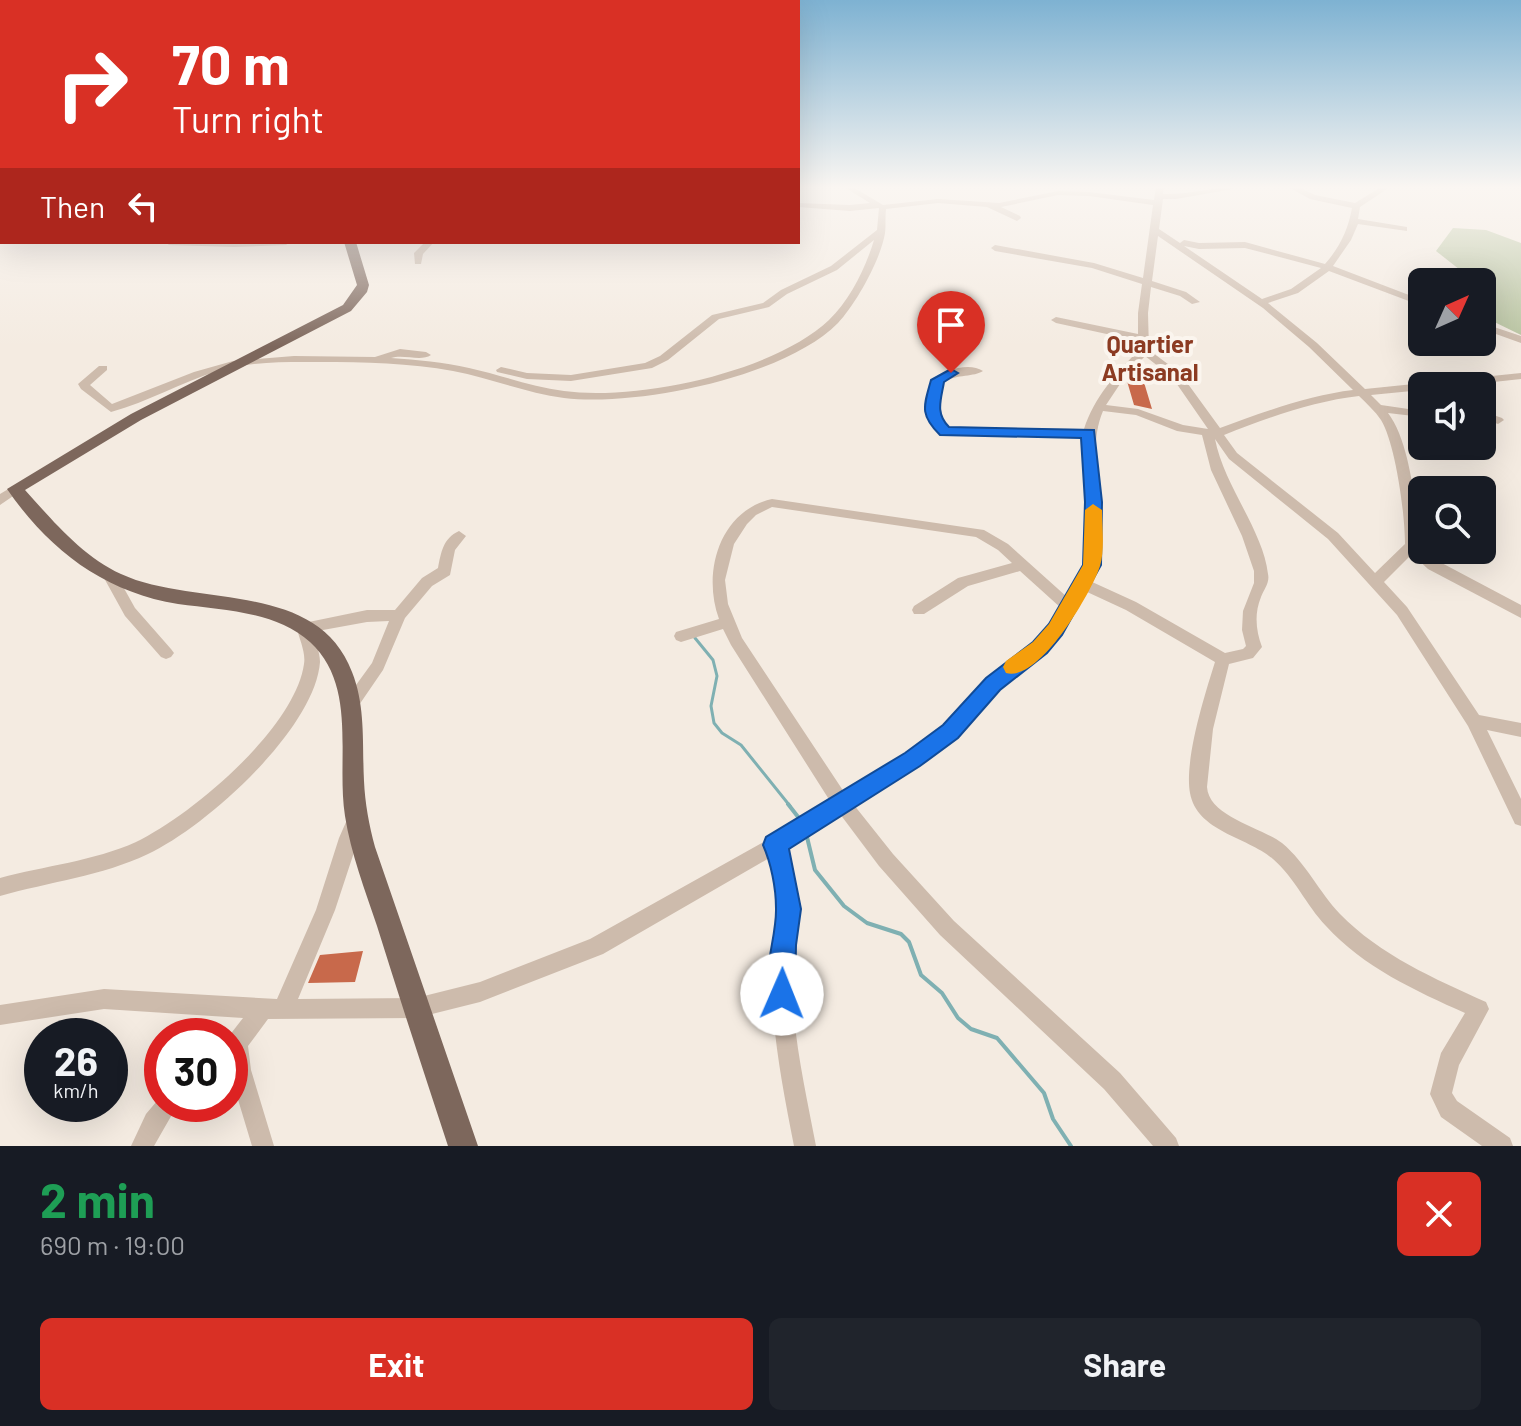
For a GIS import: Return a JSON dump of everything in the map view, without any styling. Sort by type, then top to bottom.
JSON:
[{"type":"main road","points":[[351,244],[363,285],[355,300],[326,320],[136,417],[7,495],[111,578],[143,589],[261,610],[304,628],[326,646],[337,662],[351,703],[356,819],[463,1146]]},
{"type":"street","points":[[373,362],[400,352],[473,362],[527,376],[571,378],[648,366],[664,358],[716,317],[766,305],[784,292],[834,268],[869,240]]},
{"type":"street","points":[[103,368],[84,384],[111,409],[197,376],[245,362],[373,362],[467,369],[546,391],[597,397],[674,386],[742,372],[772,359],[831,324],[865,269],[877,240]]},
{"type":"street","points":[[0,1015],[104,999],[273,1010],[416,1008],[480,992],[583,954],[775,845],[944,737],[993,684],[1040,648],[1056,630],[1092,565],[1089,433],[1098,407],[1143,344],[1155,240]]},
{"type":"street","points":[[1171,240],[1260,302],[1363,390],[1388,421],[1398,448],[1408,505]]},
{"type":"street","points":[[1180,240],[1196,247],[1245,245],[1408,298]]},
{"type":"street","points":[[1260,302],[1291,294],[1326,269],[1347,240]]},
{"type":"street","points":[[418,262],[419,253],[428,244]]},
{"type":"street","points":[[995,248],[1094,266],[1183,294],[1195,302]]},
{"type":"street","points":[[1056,320],[1143,344],[1176,375],[1212,434],[1233,456],[1314,519],[1377,580],[1402,611],[1474,721],[1521,818]]},
{"type":"street","points":[[1496,331],[1521,340]]},
{"type":"street","points":[[978,371],[954,372],[938,380],[931,414],[945,431],[1089,433]]},
{"type":"street","points":[[1098,407],[1138,412],[1212,434],[1363,390],[1521,376]]},
{"type":"street","points":[[1378,408],[1408,412]]},
{"type":"street","points":[[1082,583],[1131,606],[1223,659],[1248,654],[1254,647],[1248,632],[1253,598],[1262,586],[1263,578],[1251,540],[1219,475],[1212,434]]},
{"type":"street","points":[[1068,606],[1003,547],[979,533],[869,519],[794,505],[761,503],[751,511],[735,533],[720,565],[719,592],[727,622],[752,669],[841,802],[886,860],[947,928],[1112,1081],[1168,1146]]},
{"type":"street","points":[[351,703],[378,666],[399,615],[427,582],[445,571],[448,549],[459,536]]},
{"type":"street","points":[[1377,580],[1408,550]]},
{"type":"street","points":[[1432,564],[1521,612]]},
{"type":"street","points":[[919,610],[963,582],[1022,565]]},
{"type":"street","points":[[111,578],[130,612],[166,653]]},
{"type":"street","points":[[1485,594],[1521,623]]},
{"type":"street","points":[[0,887],[142,848],[181,826],[236,779],[299,703],[313,662],[304,628],[367,616],[399,615]]},
{"type":"street","points":[[681,636],[727,622]]},
{"type":"street","points":[[1223,659],[1200,739],[1198,794],[1208,812],[1257,837],[1283,856],[1307,882],[1335,923],[1360,943],[1437,990],[1479,1009],[1449,1061],[1441,1094],[1449,1109],[1502,1146]]},
{"type":"street","points":[[1474,721],[1521,730]]},
{"type":"street","points":[[248,1033],[273,1010],[314,942],[332,891],[344,842],[356,819]]},
{"type":"street","points":[[775,845],[789,909],[783,945],[782,994],[805,1146]]},
{"type":"street","points":[[248,1096],[263,1146]]},
{"type":"street","points":[[142,1146],[154,1122]]},
{"type":"green space","points":[[1444,240],[1521,243],[1521,335],[1496,323],[1496,268],[1458,268],[1436,251]]},
{"type":"building","points":[[1129,378],[1143,379],[1152,409],[1134,405],[1127,381]]},
{"type":"building","points":[[363,951],[355,982],[308,983],[320,955]]},
{"type":"waterway","points":[[695,638],[713,660],[717,676],[711,706],[714,723],[722,733],[741,745],[790,806]]},
{"type":"waterway","points":[[788,804],[802,822]]},
{"type":"waterway","points":[[806,833],[815,870],[844,906],[867,923],[901,934],[909,942],[921,975],[942,993],[958,1018],[971,1029],[997,1038],[1044,1093],[1053,1119],[1071,1146]]},
{"type":"slow traffic","points":[[1014,667],[1040,648],[1056,630],[1092,565],[1093,510]]},
{"type":"district","name":"Quartier Artisanal","points":[[1150,357]]},
{"type":"route","points":[[782,994],[783,945],[789,909],[775,845],[913,759],[951,731],[983,693],[1040,648],[1056,630],[1092,565],[1094,502],[1089,433],[945,431],[934,420],[931,408],[939,378],[951,373]]}]
